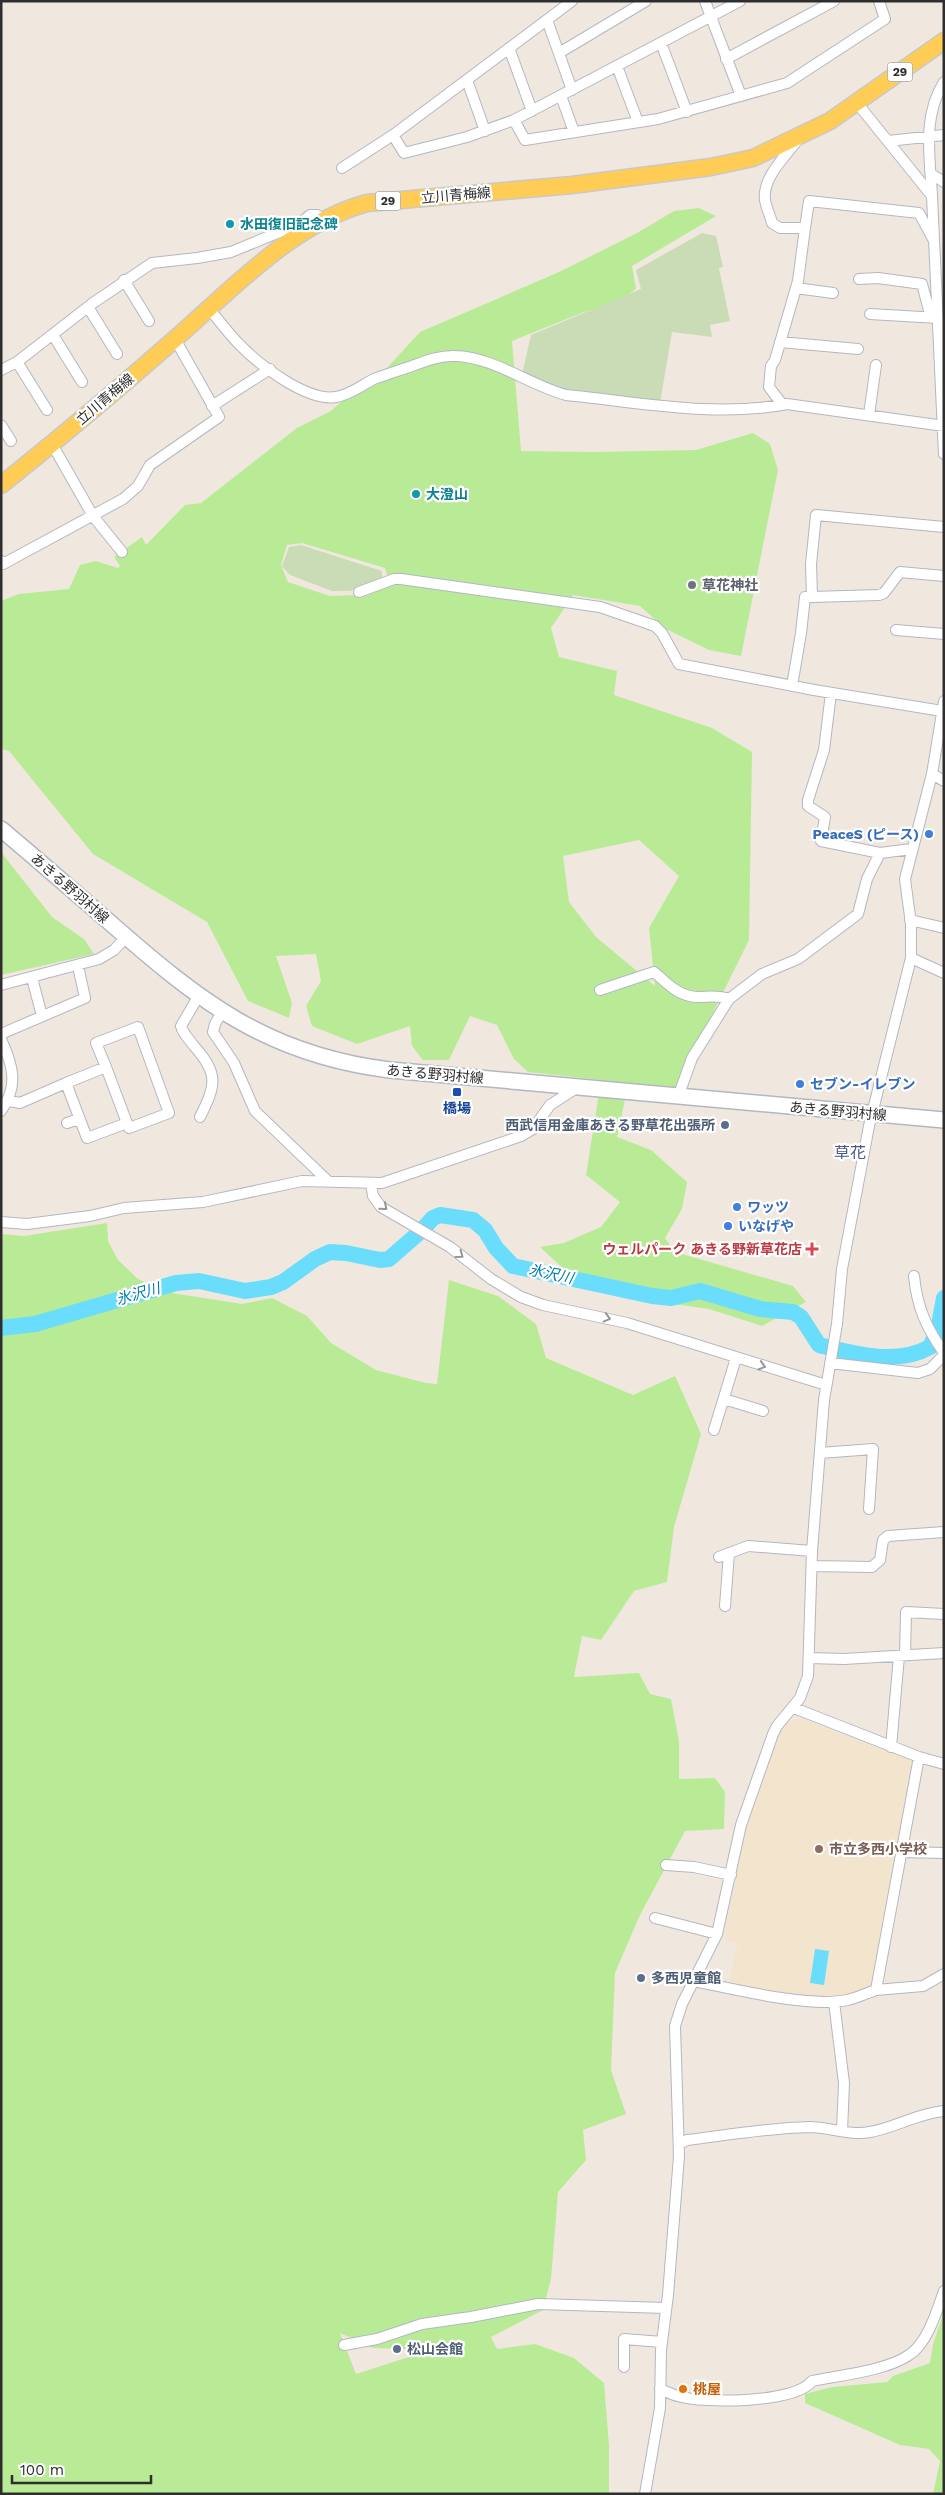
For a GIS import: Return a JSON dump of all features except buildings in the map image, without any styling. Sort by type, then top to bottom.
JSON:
[{"type":"main road","name":"立川青梅線","points":[[1,485],[52,444],[261,264],[322,219],[344,209],[367,203],[572,185],[718,166],[753,158],[800,138],[830,121],[944,41]]},
{"type":"main road","name":"あきる野羽村線","points":[[1,829],[126,937],[198,996],[252,1029],[290,1046],[357,1065],[390,1070],[944,1120]]},
{"type":"street","points":[[342,168],[393,135],[572,1]]},
{"type":"street","points":[[558,53],[646,1]]},
{"type":"street","points":[[705,1],[741,96]]},
{"type":"street","points":[[393,135],[404,153],[485,131],[514,120],[740,1]]},
{"type":"street","points":[[726,59],[834,1]]},
{"type":"street","points":[[514,120],[525,140],[638,122],[687,112],[787,83],[885,19],[879,1]]},
{"type":"street","points":[[547,20],[572,90]]},
{"type":"street","points":[[661,43],[687,112]]},
{"type":"street","points":[[509,48],[532,111]]},
{"type":"street","points":[[617,66],[638,122]]},
{"type":"street","points":[[467,80],[485,131]]},
{"type":"street","points":[[944,82],[934,97],[928,137],[934,241],[941,317],[944,454]]},
{"type":"street","points":[[561,96],[574,132]]},
{"type":"street","points":[[857,103],[932,196]]},
{"type":"street","points":[[888,141],[944,134]]},
{"type":"street","points":[[800,138],[766,185],[765,199],[772,223],[780,228],[805,228]]},
{"type":"street","points":[[931,174],[944,182]]},
{"type":"street","points":[[782,404],[769,387],[771,366],[796,288],[809,201],[918,213],[934,241]]},
{"type":"street","points":[[1,370],[17,362],[124,280],[152,262],[197,258],[231,252],[299,224],[310,215],[317,215],[322,219]]},
{"type":"street","points":[[859,279],[878,278],[922,284],[930,314],[941,317]]},
{"type":"street","points":[[124,280],[149,321]]},
{"type":"street","points":[[796,288],[834,293]]},
{"type":"street","points":[[88,307],[117,354]]},
{"type":"street","points":[[209,309],[238,344],[270,369],[314,396],[336,397],[375,379],[436,359],[453,356],[488,363],[552,391],[566,395],[689,408],[727,409],[782,404],[943,426]]},
{"type":"street","points":[[870,314],[941,317]]},
{"type":"street","points":[[53,335],[82,382]]},
{"type":"street","points":[[1,561],[3,564],[123,500],[138,486],[150,465],[219,417],[175,339]]},
{"type":"street","points":[[780,342],[858,349]]},
{"type":"street","points":[[17,362],[47,410]]},
{"type":"street","points":[[869,415],[876,365]]},
{"type":"street","points":[[212,406],[270,369]]},
{"type":"street","points":[[1,425],[11,441]]},
{"type":"street","points":[[52,444],[92,516],[122,552]]},
{"type":"street","points":[[812,597],[811,564],[816,515],[944,527]]},
{"type":"street","points":[[792,686],[802,633],[805,597],[879,595],[884,593],[900,572],[944,576]]},
{"type":"street","points":[[358,592],[394,579],[401,579],[600,607],[655,626],[662,633],[679,664],[831,693],[943,706],[932,774],[905,879],[910,920],[911,958],[872,1115],[842,1269],[834,1342],[826,1385],[820,1453],[812,1551],[809,1658],[805,1689],[794,1708],[780,1721],[773,1734],[742,1825],[717,1934],[682,2004],[676,2026],[679,2144],[676,2198],[662,2342],[660,2408],[645,2494]]},
{"type":"street","points":[[896,630],[944,634]]},
{"type":"street","points":[[831,693],[824,750],[810,792],[808,806],[825,817],[821,841],[880,853],[912,849]]},
{"type":"street","points":[[932,774],[944,781]]},
{"type":"street","points":[[678,1096],[692,1058],[730,999],[762,974],[798,959],[858,914],[862,906],[867,879],[880,853]]},
{"type":"street","points":[[910,920],[944,928]]},
{"type":"street","points":[[1,986],[78,966],[109,954],[126,937]]},
{"type":"street","points":[[911,958],[944,973]]},
{"type":"street","points":[[1,1111],[9,1101],[14,1082],[12,1066],[2,1042],[42,1016],[85,998],[78,966]]},
{"type":"street","points":[[600,990],[654,972],[679,993],[696,997],[714,996],[730,999]]},
{"type":"street","points":[[32,978],[42,1016]]},
{"type":"street","points":[[198,996],[181,1026],[182,1032],[200,1052],[212,1072],[213,1091],[200,1117]]},
{"type":"street","points":[[222,1012],[215,1024],[214,1032],[234,1063],[255,1111],[328,1181]]},
{"type":"street","points":[[138,1027],[169,1113],[129,1128],[127,1123],[96,1042],[138,1027]]},
{"type":"street","points":[[9,1101],[20,1102],[106,1067]]},
{"type":"street","points":[[66,1083],[87,1138],[127,1123]]},
{"type":"street","points":[[1,1222],[32,1224],[90,1216],[124,1208],[208,1201],[296,1182],[382,1182],[522,1136],[533,1129],[547,1108],[578,1088]]},
{"type":"street","points":[[67,1123],[79,1119]]},
{"type":"street","points":[[371,1183],[373,1196],[381,1207],[419,1229],[521,1297],[543,1305],[627,1323],[826,1385]]},
{"type":"street","points":[[830,1359],[918,1373],[930,1369],[942,1351],[926,1327],[916,1296],[914,1276]]},
{"type":"street","points":[[714,1430],[736,1358]]},
{"type":"street","points":[[724,1399],[763,1411]]},
{"type":"street","points":[[820,1453],[874,1449],[869,1509]]},
{"type":"street","points":[[812,1566],[872,1567],[880,1560],[883,1540],[888,1536],[944,1532]]},
{"type":"street","points":[[725,1606],[724,1555],[748,1546],[812,1551]]},
{"type":"street","points":[[891,1747],[906,1612],[944,1614]]},
{"type":"street","points":[[809,1658],[844,1659],[944,1653]]},
{"type":"street","points":[[794,1708],[891,1747],[944,1764]]},
{"type":"street","points":[[876,1990],[919,1757]]},
{"type":"street","points":[[901,1852],[944,1853]]},
{"type":"street","points":[[666,1865],[694,1867],[731,1875]]},
{"type":"street","points":[[655,1918],[717,1934]]},
{"type":"street","points":[[694,1981],[768,1996],[834,2002],[848,2000],[876,1990],[923,1986],[944,1974]]},
{"type":"street","points":[[834,2002],[844,2083],[842,2131]]},
{"type":"street","points":[[679,2144],[687,2140],[770,2128],[822,2127],[856,2133],[871,2132],[932,2112],[944,2111]]},
{"type":"street","points":[[660,2389],[679,2397],[712,2400],[755,2400],[800,2391],[808,2387],[812,2381],[876,2369],[910,2355],[928,2332],[944,2291]]},
{"type":"street","points":[[344,2346],[377,2339],[422,2324],[538,2304],[666,2308]]},
{"type":"street","points":[[624,2367],[624,2339],[662,2342]]},
{"type":"shaded area","name":"市立多西小学校","points":[[799,1718],[911,1760],[914,1764],[871,1986],[866,1991],[838,1999],[797,1996],[728,1984],[738,1943],[725,1940],[724,1935],[748,1820],[778,1730],[788,1721]]},
{"type":"green space","points":[[699,208],[716,216],[632,266],[636,289],[615,304],[584,312],[512,341],[521,451],[696,450],[753,433],[770,444],[778,470],[741,656],[709,650],[666,629],[640,606],[573,595],[551,628],[559,657],[617,671],[614,695],[712,728],[752,752],[749,940],[676,1087],[628,1086],[617,1137],[651,1150],[687,1182],[682,1209],[665,1238],[675,1252],[793,1286],[806,1302],[762,1326],[709,1309],[659,1302],[568,1273],[540,1247],[564,1243],[601,1227],[620,1202],[586,1175],[601,1080],[528,1072],[514,1059],[497,1025],[470,1016],[449,1060],[423,1060],[412,1046],[410,1026],[357,1044],[312,1026],[306,1006],[321,981],[316,954],[276,956],[292,1003],[289,1018],[248,1001],[207,922],[93,854],[9,751],[1,749],[1,601],[19,594],[69,589],[80,565],[96,561],[118,568],[120,566],[114,557],[142,537],[146,545],[185,505],[201,503],[297,428],[331,411],[365,379],[386,369],[420,332],[559,272],[637,233],[674,211]],"holes":[[[302,543],[385,568],[390,585],[357,595],[330,596],[288,582],[281,565],[287,545]],[[639,840],[679,876],[649,928],[655,986],[596,937],[569,902],[563,856]]]},
{"type":"green space","points":[[702,233],[716,236],[723,267],[719,268],[730,321],[710,325],[712,337],[672,332],[660,403],[566,392],[522,375],[531,335],[641,289],[636,270]]},
{"type":"green space","points":[[301,545],[382,571],[382,579],[350,591],[332,591],[290,575],[282,566],[289,547]]},
{"type":"green space","points":[[1,852],[52,917],[84,939],[94,954],[1,975]]},
{"type":"green space","points":[[107,1223],[108,1241],[118,1260],[138,1279],[166,1292],[242,1304],[272,1298],[307,1316],[331,1343],[376,1370],[426,1383],[437,1384],[449,1280],[498,1296],[536,1324],[546,1358],[633,1395],[675,1376],[701,1434],[674,1527],[667,1582],[634,1591],[601,1640],[582,1636],[574,1677],[639,1673],[650,1694],[671,1699],[679,1741],[679,1779],[715,1778],[725,1792],[724,1829],[685,1831],[640,1915],[615,1973],[611,2070],[626,2114],[583,2130],[586,2160],[558,2192],[551,2279],[543,2310],[491,2337],[497,2349],[535,2344],[574,2358],[604,2383],[609,2445],[609,2494],[1,2494],[1,1234],[24,1236]],"holes":[[[340,2333],[373,2348],[404,2349],[421,2353],[356,2374]]]},
{"type":"green space","points":[[944,2312],[944,2494],[933,2494],[940,2461],[929,2449],[900,2445],[805,2403],[805,2394],[832,2387],[887,2382],[893,2376],[930,2363],[933,2344]]},
{"type":"water","points":[[815,1949],[829,1951],[824,1985],[810,1983]]},
{"type":"waterway","name":"氷沢川","points":[[1,1328],[35,1324],[176,1283],[199,1281],[245,1291],[271,1287],[283,1282],[315,1259],[330,1252],[346,1253],[380,1260],[389,1259],[433,1218],[440,1215],[473,1220],[485,1230],[496,1248],[513,1266],[652,1296],[671,1298],[700,1291],[760,1309],[793,1312],[801,1317],[819,1345],[861,1355],[903,1356],[917,1353],[930,1347],[938,1330],[944,1298]]},
{"type":"place","name":"水田復旧記念碑","points":[[230,224]]},
{"type":"place","name":"大澄山","points":[[416,494]]},
{"type":"place","name":"草花神社","points":[[692,585]]},
{"type":"place","name":"PeaceS (ピース)","points":[[929,834]]},
{"type":"place","name":"セブン-イレブン","points":[[800,1084]]},
{"type":"place","name":"橋場","points":[[457,1092]]},
{"type":"place","name":"西武信用金庫あきる野草花出張所","points":[[725,1125]]},
{"type":"place","name":"ワッツ","points":[[737,1207]]},
{"type":"place","name":"いなげや","points":[[728,1226]]},
{"type":"place","name":"ウェルパーク あきる野新草花店","points":[[812,1249]]},
{"type":"place","name":"市立多西小学校","points":[[819,1849]]},
{"type":"place","name":"多西児童館","points":[[641,1978]]},
{"type":"place","name":"松山会館","points":[[397,2349]]},
{"type":"place","name":"桃屋","points":[[683,2389]]},
{"type":"district","name":"草花","points":[[850,1152]]}]
